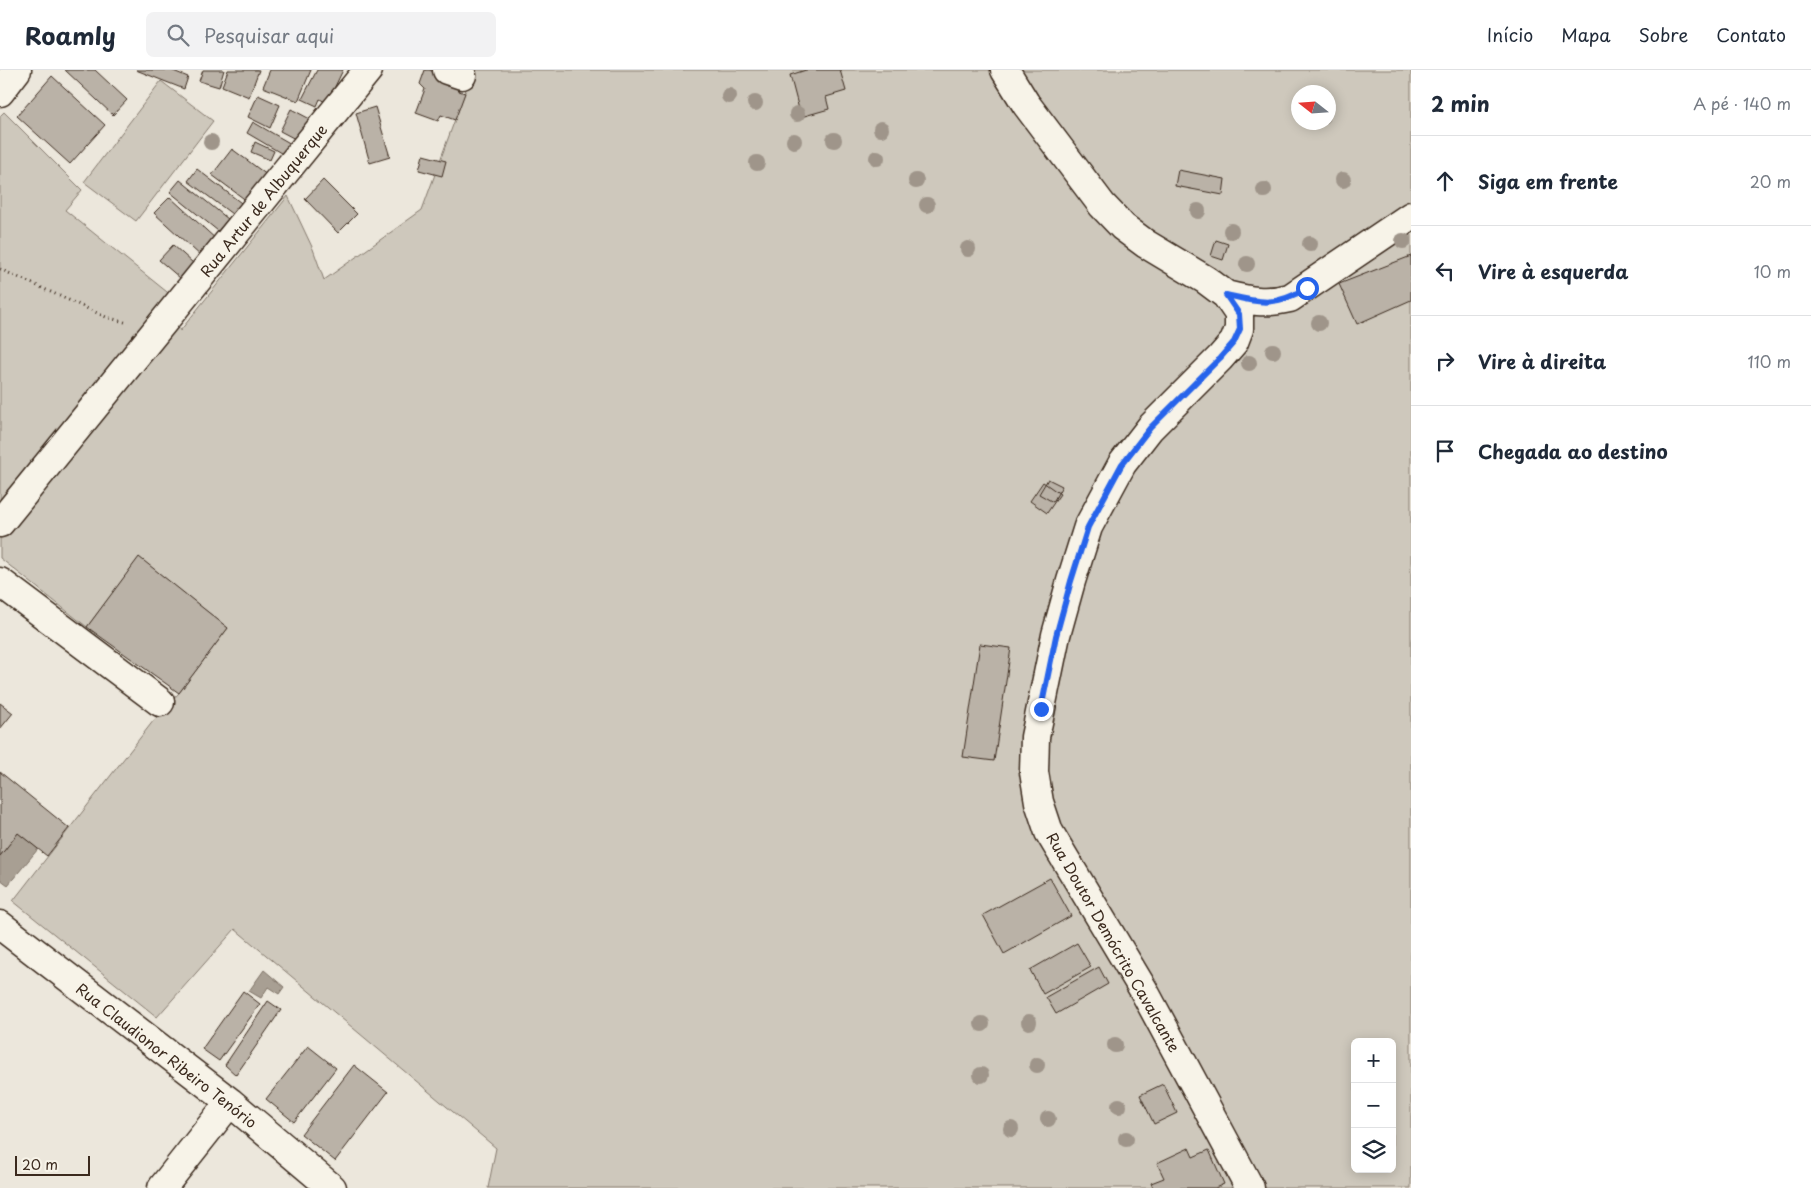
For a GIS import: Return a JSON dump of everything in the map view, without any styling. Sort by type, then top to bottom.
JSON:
[{"type":"street","points":[[0,92],[17,70]]},
{"type":"street","name":"Rua Artur de Albuquerque","points":[[0,523],[368,70]]},
{"type":"street","name":"Rua Doutor Demócrito Cavalcante","points":[[1005,70],[1026,104],[1107,211],[1123,227],[1146,244],[1206,280],[1226,295],[1239,314],[1240,329],[1234,342],[1150,428],[1122,464],[1088,527],[1056,636],[1035,737],[1034,772],[1039,802],[1049,832],[1143,988],[1250,1188]]},
{"type":"street","name":"Rua Doutor Demócrito Cavalcante","points":[[1226,295],[1257,302],[1274,302],[1290,298],[1411,216]]},
{"type":"street","points":[[0,582],[160,702]]},
{"type":"street","name":"Rua Claudionor Ribeiro Tenório","points":[[0,925],[230,1102],[332,1188]]},
{"type":"street","points":[[162,1188],[230,1102]]},
{"type":"path","points":[[0,269],[106,317],[136,326],[158,329]]},
{"type":"shaded area","points":[[473,70],[1411,70],[1411,1188],[488,1188],[496,1148],[235,929],[157,1017],[13,901],[154,720],[179,693],[228,628],[139,558],[87,627],[0,558],[0,116],[4,112],[82,190],[65,210],[172,296],[180,331],[288,196],[313,249],[324,280],[422,210]]},
{"type":"shaded area","points":[[161,81],[213,121],[136,221],[84,182]]},
{"type":"shaded area","points":[[18,833],[38,849],[8,885],[0,879],[0,856]]},
{"type":"shaded area","points":[[264,970],[284,987],[279,994],[268,987],[261,998],[249,991]]},
{"type":"building","points":[[65,70],[95,70],[127,100],[113,115]]},
{"type":"building","points":[[136,70],[171,70],[188,77],[184,89]]},
{"type":"building","points":[[203,70],[224,70],[219,87],[199,81]]},
{"type":"building","points":[[228,70],[259,70],[249,97],[222,86]]},
{"type":"building","points":[[270,70],[311,70],[298,101],[263,87]]},
{"type":"building","points":[[317,70],[343,70],[327,103],[320,99],[317,106],[302,99]]},
{"type":"building","points":[[425,70],[462,82],[459,91],[465,93],[455,120],[441,115],[438,121],[416,113],[425,89],[420,84]]},
{"type":"building","points":[[806,70],[840,70],[846,91],[826,97],[829,109],[801,117],[790,75]]},
{"type":"building","points":[[52,76],[105,125],[70,164],[17,116]]},
{"type":"building","points":[[258,95],[280,105],[270,128],[248,117]]},
{"type":"building","points":[[375,107],[390,157],[370,163],[356,113]]},
{"type":"building","points":[[291,109],[310,119],[299,141],[280,131]]},
{"type":"building","points":[[253,122],[293,145],[286,156],[247,133]]},
{"type":"building","points":[[255,142],[274,151],[270,160],[251,152]]},
{"type":"building","points":[[232,149],[267,175],[247,201],[212,175]]},
{"type":"building","points":[[423,155],[446,161],[442,176],[419,170]]},
{"type":"building","points":[[197,169],[245,206],[236,217],[188,181]]},
{"type":"building","points":[[1178,170],[1225,179],[1223,195],[1175,186]]},
{"type":"building","points":[[180,180],[228,219],[218,231],[170,192]]},
{"type":"building","points":[[323,180],[357,214],[338,233],[305,199]]},
{"type":"building","points":[[170,197],[218,241],[203,258],[154,213]]},
{"type":"building","points":[[1216,240],[1228,244],[1223,260],[1211,256]]},
{"type":"building","points":[[173,245],[193,263],[180,278],[159,260]]},
{"type":"building","points":[[1411,256],[1411,300],[1357,324],[1339,284]]},
{"type":"building","points":[[1048,479],[1062,486],[1053,502],[1039,494]]},
{"type":"building","points":[[1043,482],[1060,494],[1047,513],[1030,501]]},
{"type":"building","points":[[139,557],[228,628],[179,693],[87,627]]},
{"type":"building","points":[[980,644],[1011,648],[994,761],[963,757]]},
{"type":"building","points":[[0,703],[13,713],[0,729]]},
{"type":"building","points":[[0,772],[69,828],[47,856],[18,833],[0,856]]},
{"type":"building","points":[[1050,878],[1071,916],[1004,954],[983,915]]},
{"type":"building","points":[[1077,943],[1091,967],[1043,994],[1030,970]]},
{"type":"building","points":[[1099,967],[1108,984],[1056,1014],[1046,997]]},
{"type":"building","points":[[243,991],[260,1004],[219,1061],[202,1049]]},
{"type":"building","points":[[268,1001],[281,1010],[236,1075],[225,1065]]},
{"type":"building","points":[[308,1046],[336,1068],[294,1122],[266,1099]]},
{"type":"building","points":[[354,1065],[388,1092],[335,1161],[301,1134]]},
{"type":"building","points":[[1163,1084],[1177,1113],[1154,1124],[1140,1095]]},
{"type":"building","points":[[1189,1148],[1193,1157],[1209,1150],[1224,1184],[1215,1188],[1153,1188],[1151,1183],[1164,1178],[1157,1163]]},
{"type":"route","points":[[1041,709],[1056,636],[1088,527],[1122,464],[1150,428],[1234,342],[1240,329],[1239,314],[1226,295],[1257,302],[1274,302],[1290,298],[1307,288]]}]
